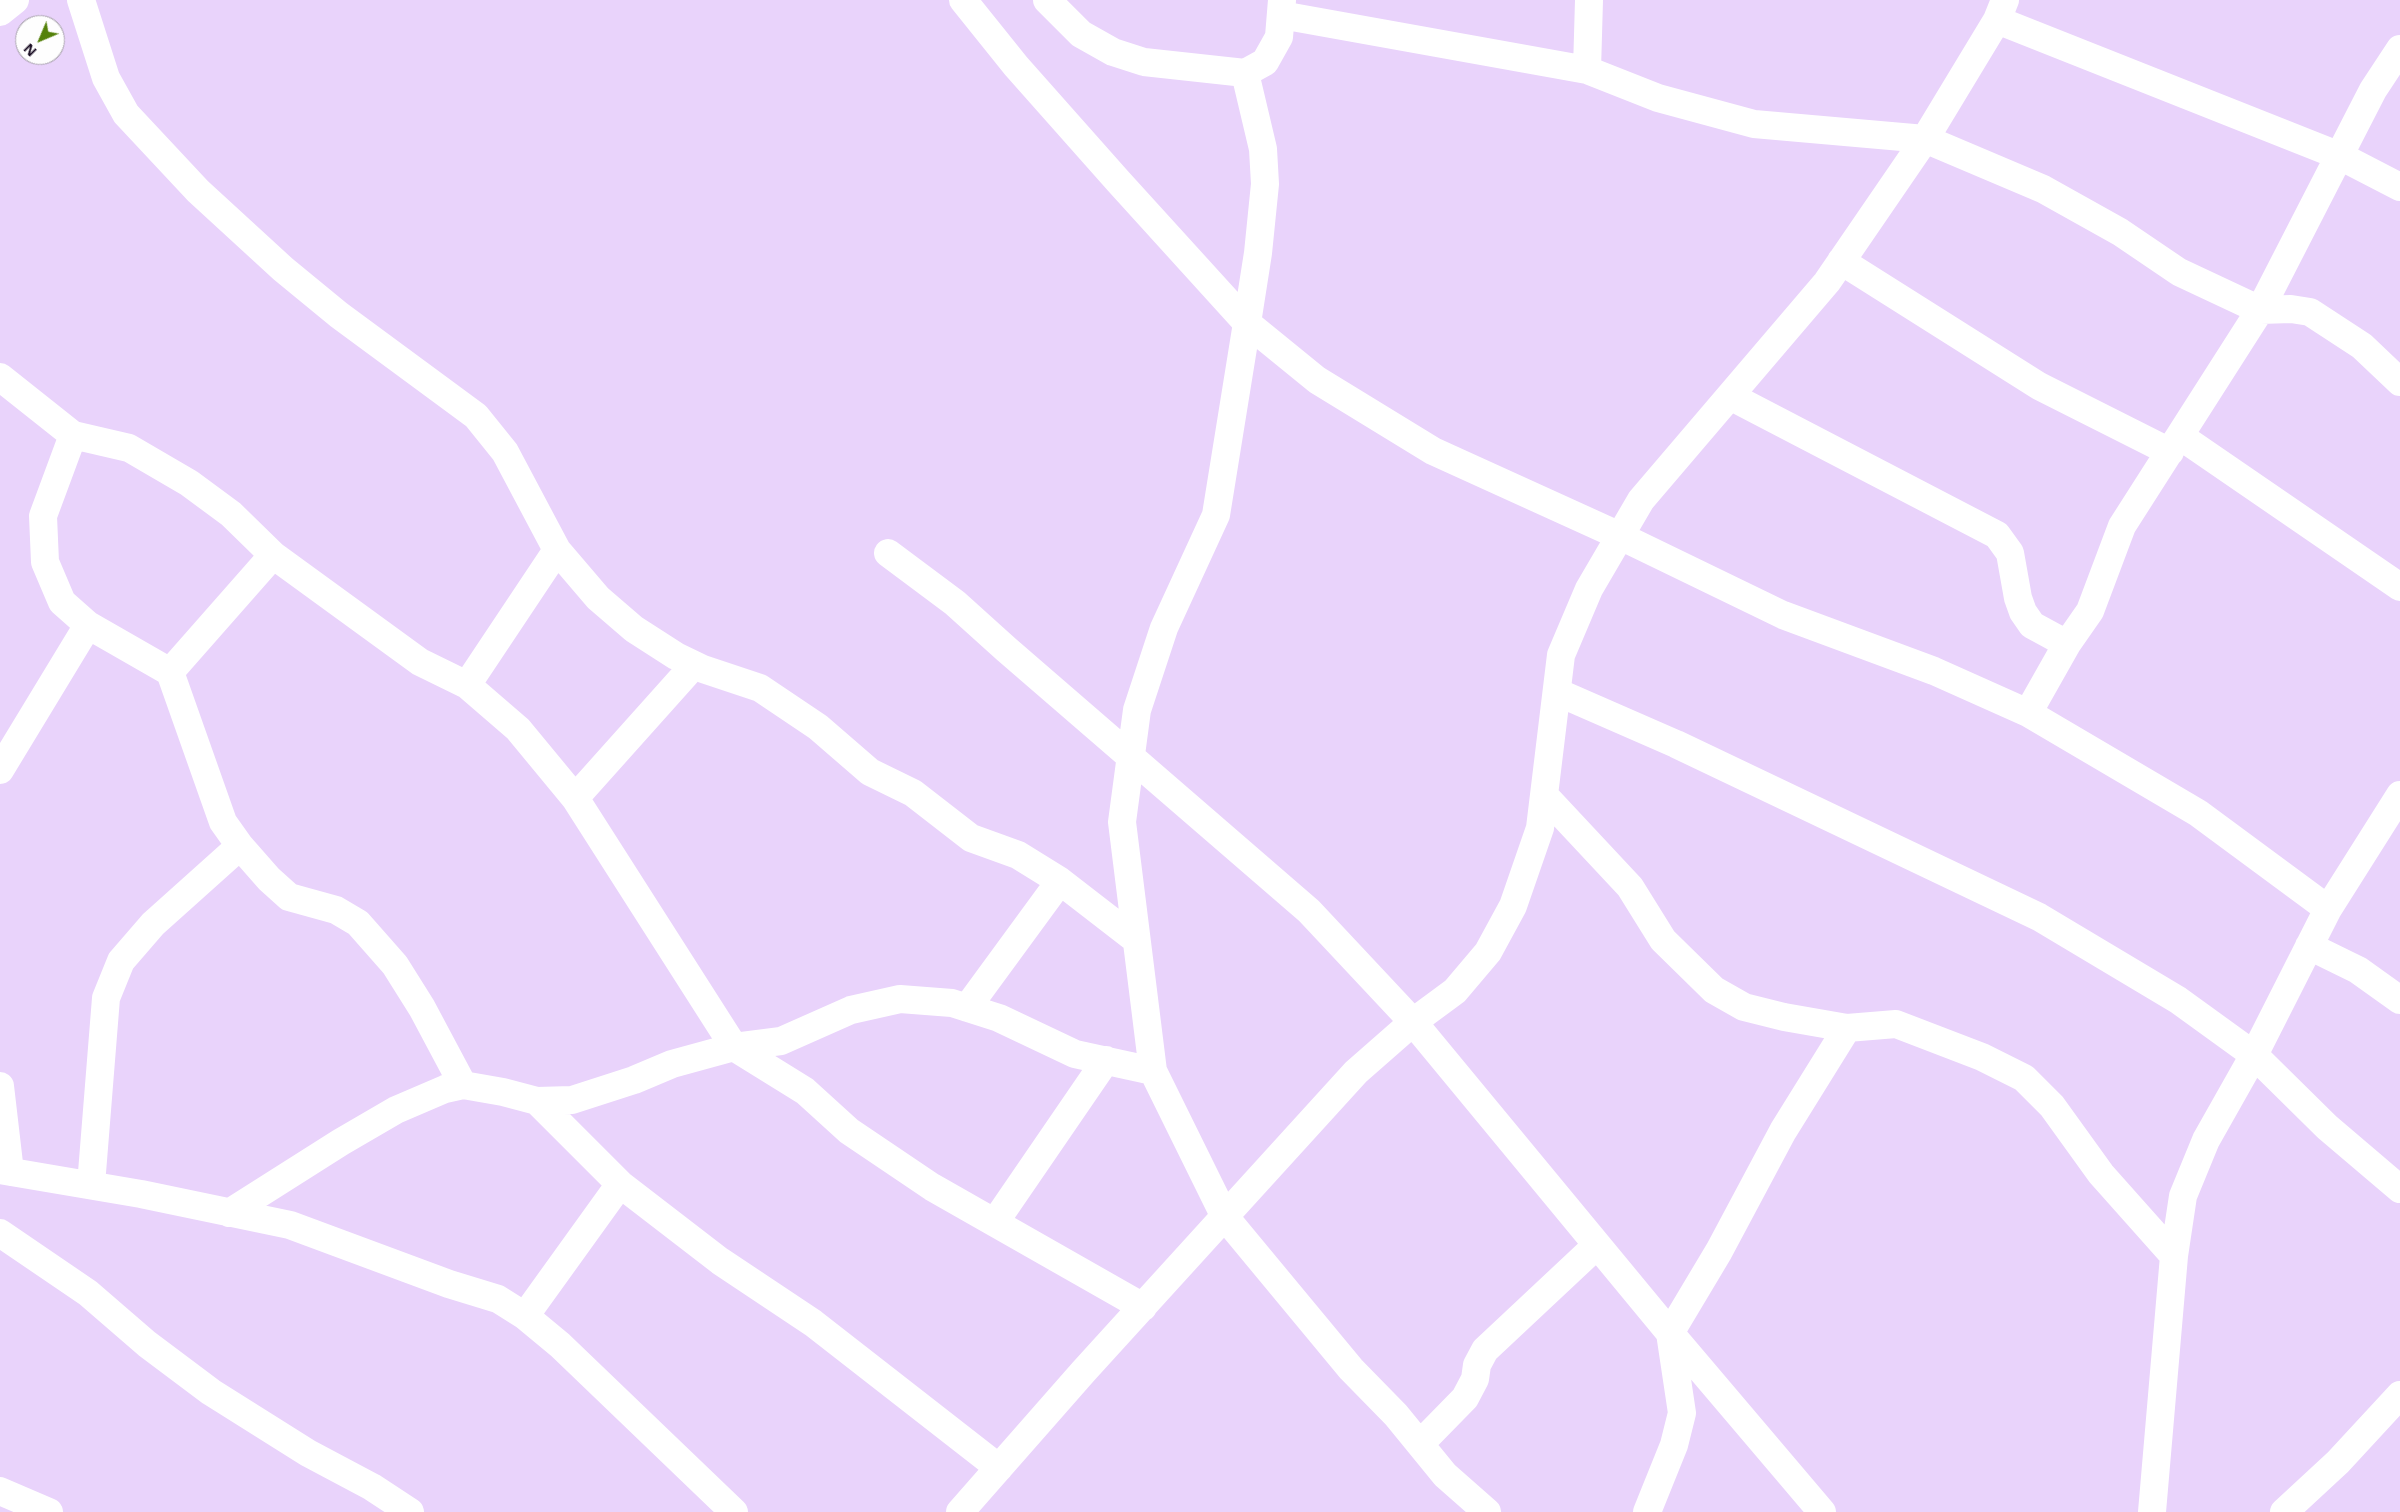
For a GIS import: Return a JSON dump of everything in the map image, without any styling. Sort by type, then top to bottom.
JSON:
[{"type":"street","points":[[0,12],[15,0]]},
{"type":"street","points":[[81,0],[106,78],[126,114],[198,191],[283,269],[339,315],[476,416],[505,452],[557,550],[598,598],[634,629],[676,656],[694,665],[760,688],[818,727],[870,772],[913,794],[971,838],[1018,855],[1060,880],[1135,939]]},
{"type":"street","points":[[963,0],[1016,66],[1247,323],[1317,380],[1432,451],[1620,536],[1783,615],[1934,671],[2028,713],[2198,813],[2328,909]]},
{"type":"street","points":[[1047,0],[1082,34],[1113,52],[1144,62],[1245,73],[1265,62],[1279,37],[1281,7],[1587,70],[1658,98],[1754,124],[1925,139],[2042,189],[2120,232],[2179,272],[2260,310],[2291,309],[2310,312],[2362,346],[2400,382]]},
{"type":"street","points":[[1587,70],[1589,0]]},
{"type":"street","points":[[960,1512],[1356,1072],[1413,1022],[1455,990],[1488,952],[1513,906],[1540,828],[1561,656],[1589,589],[1640,500],[1827,282],[1925,139],[1998,7],[2340,156],[2400,187]]},
{"type":"street","points":[[2028,713],[2068,644],[2090,611],[2122,526],[2260,310],[2373,90],[2400,49]]},
{"type":"street","points":[[1245,73],[1263,150],[1265,184],[1258,253],[1216,515],[1164,628],[1137,710],[1122,822],[1135,939],[1153,1071],[1224,1217],[1350,1369],[1396,1415],[1445,1475],[1487,1512]]},
{"type":"street","points":[[1841,261],[2039,386],[2175,444],[2400,586]]},
{"type":"street","points":[[0,376],[73,434],[129,448],[189,483],[231,514],[273,556],[420,662],[467,685],[518,729],[575,798],[734,1048],[805,1090],[849,1131],[932,1187],[1143,1307]]},
{"type":"street","points":[[1730,396],[1996,535],[2010,553],[2018,598],[2023,612],[2032,625],[2068,644]]},
{"type":"street","points":[[73,434],[43,516],[44,562],[62,602],[88,626],[170,672],[223,822],[240,846],[269,879],[289,897],[336,910],[358,923],[395,965],[422,1008],[463,1085]]},
{"type":"street","points":[[467,685],[557,550]]},
{"type":"street","points":[[888,553],[955,602],[1006,649],[1131,755],[1309,911],[1413,1022],[1670,1333],[1822,1512]]},
{"type":"street","points":[[170,672],[273,556]]},
{"type":"street","points":[[0,770],[88,626]]},
{"type":"street","points":[[575,798],[694,665]]},
{"type":"street","points":[[1557,692],[1676,744],[2038,917],[2178,1000],[2254,1054],[2327,1127],[2400,1190]]},
{"type":"street","points":[[1544,795],[1630,887],[1663,940],[1714,990],[1744,1008],[1847,1028],[1896,1024],[1982,1057],[2024,1078],[2052,1106],[2101,1174],[2174,1256]]},
{"type":"street","points":[[2152,1512],[2174,1256],[2183,1196],[2206,1140],[2254,1054],[2328,909],[2400,795]]},
{"type":"street","points":[[91,1185],[106,998],[121,961],[153,924],[240,846]]},
{"type":"street","points":[[967,1008],[1060,880]]},
{"type":"street","points":[[2309,946],[2358,970],[2400,1000]]},
{"type":"street","points":[[229,1212],[396,1110],[445,1089],[463,1085],[503,1092],[537,1101],[572,1100],[634,1080],[672,1064],[734,1048],[781,1040],[851,1010],[900,999],[952,1003],[999,1018],[1075,1054],[1153,1071]]},
{"type":"street","points":[[1647,1512],[1674,1444],[1682,1413],[1670,1333],[1719,1251],[1783,1131],[1847,1028]]},
{"type":"street","points":[[995,1222],[1106,1060]]},
{"type":"street","points":[[0,1086],[5,1171],[91,1185],[290,1225],[449,1284],[498,1299],[525,1316],[560,1345],[734,1512]]},
{"type":"street","points":[[537,1101],[620,1184],[720,1261],[813,1323],[999,1468]]},
{"type":"street","points":[[525,1316],[620,1184]]},
{"type":"street","points":[[0,1233],[88,1292],[147,1344],[211,1392],[308,1453],[372,1487],[410,1512]]},
{"type":"street","points":[[1420,1444],[1465,1398],[1475,1379],[1477,1365],[1485,1350],[1598,1245]]},
{"type":"street","points":[[2284,1512],[2338,1462],[2400,1395]]},
{"type":"street","points":[[0,1492],[49,1512]]}]
